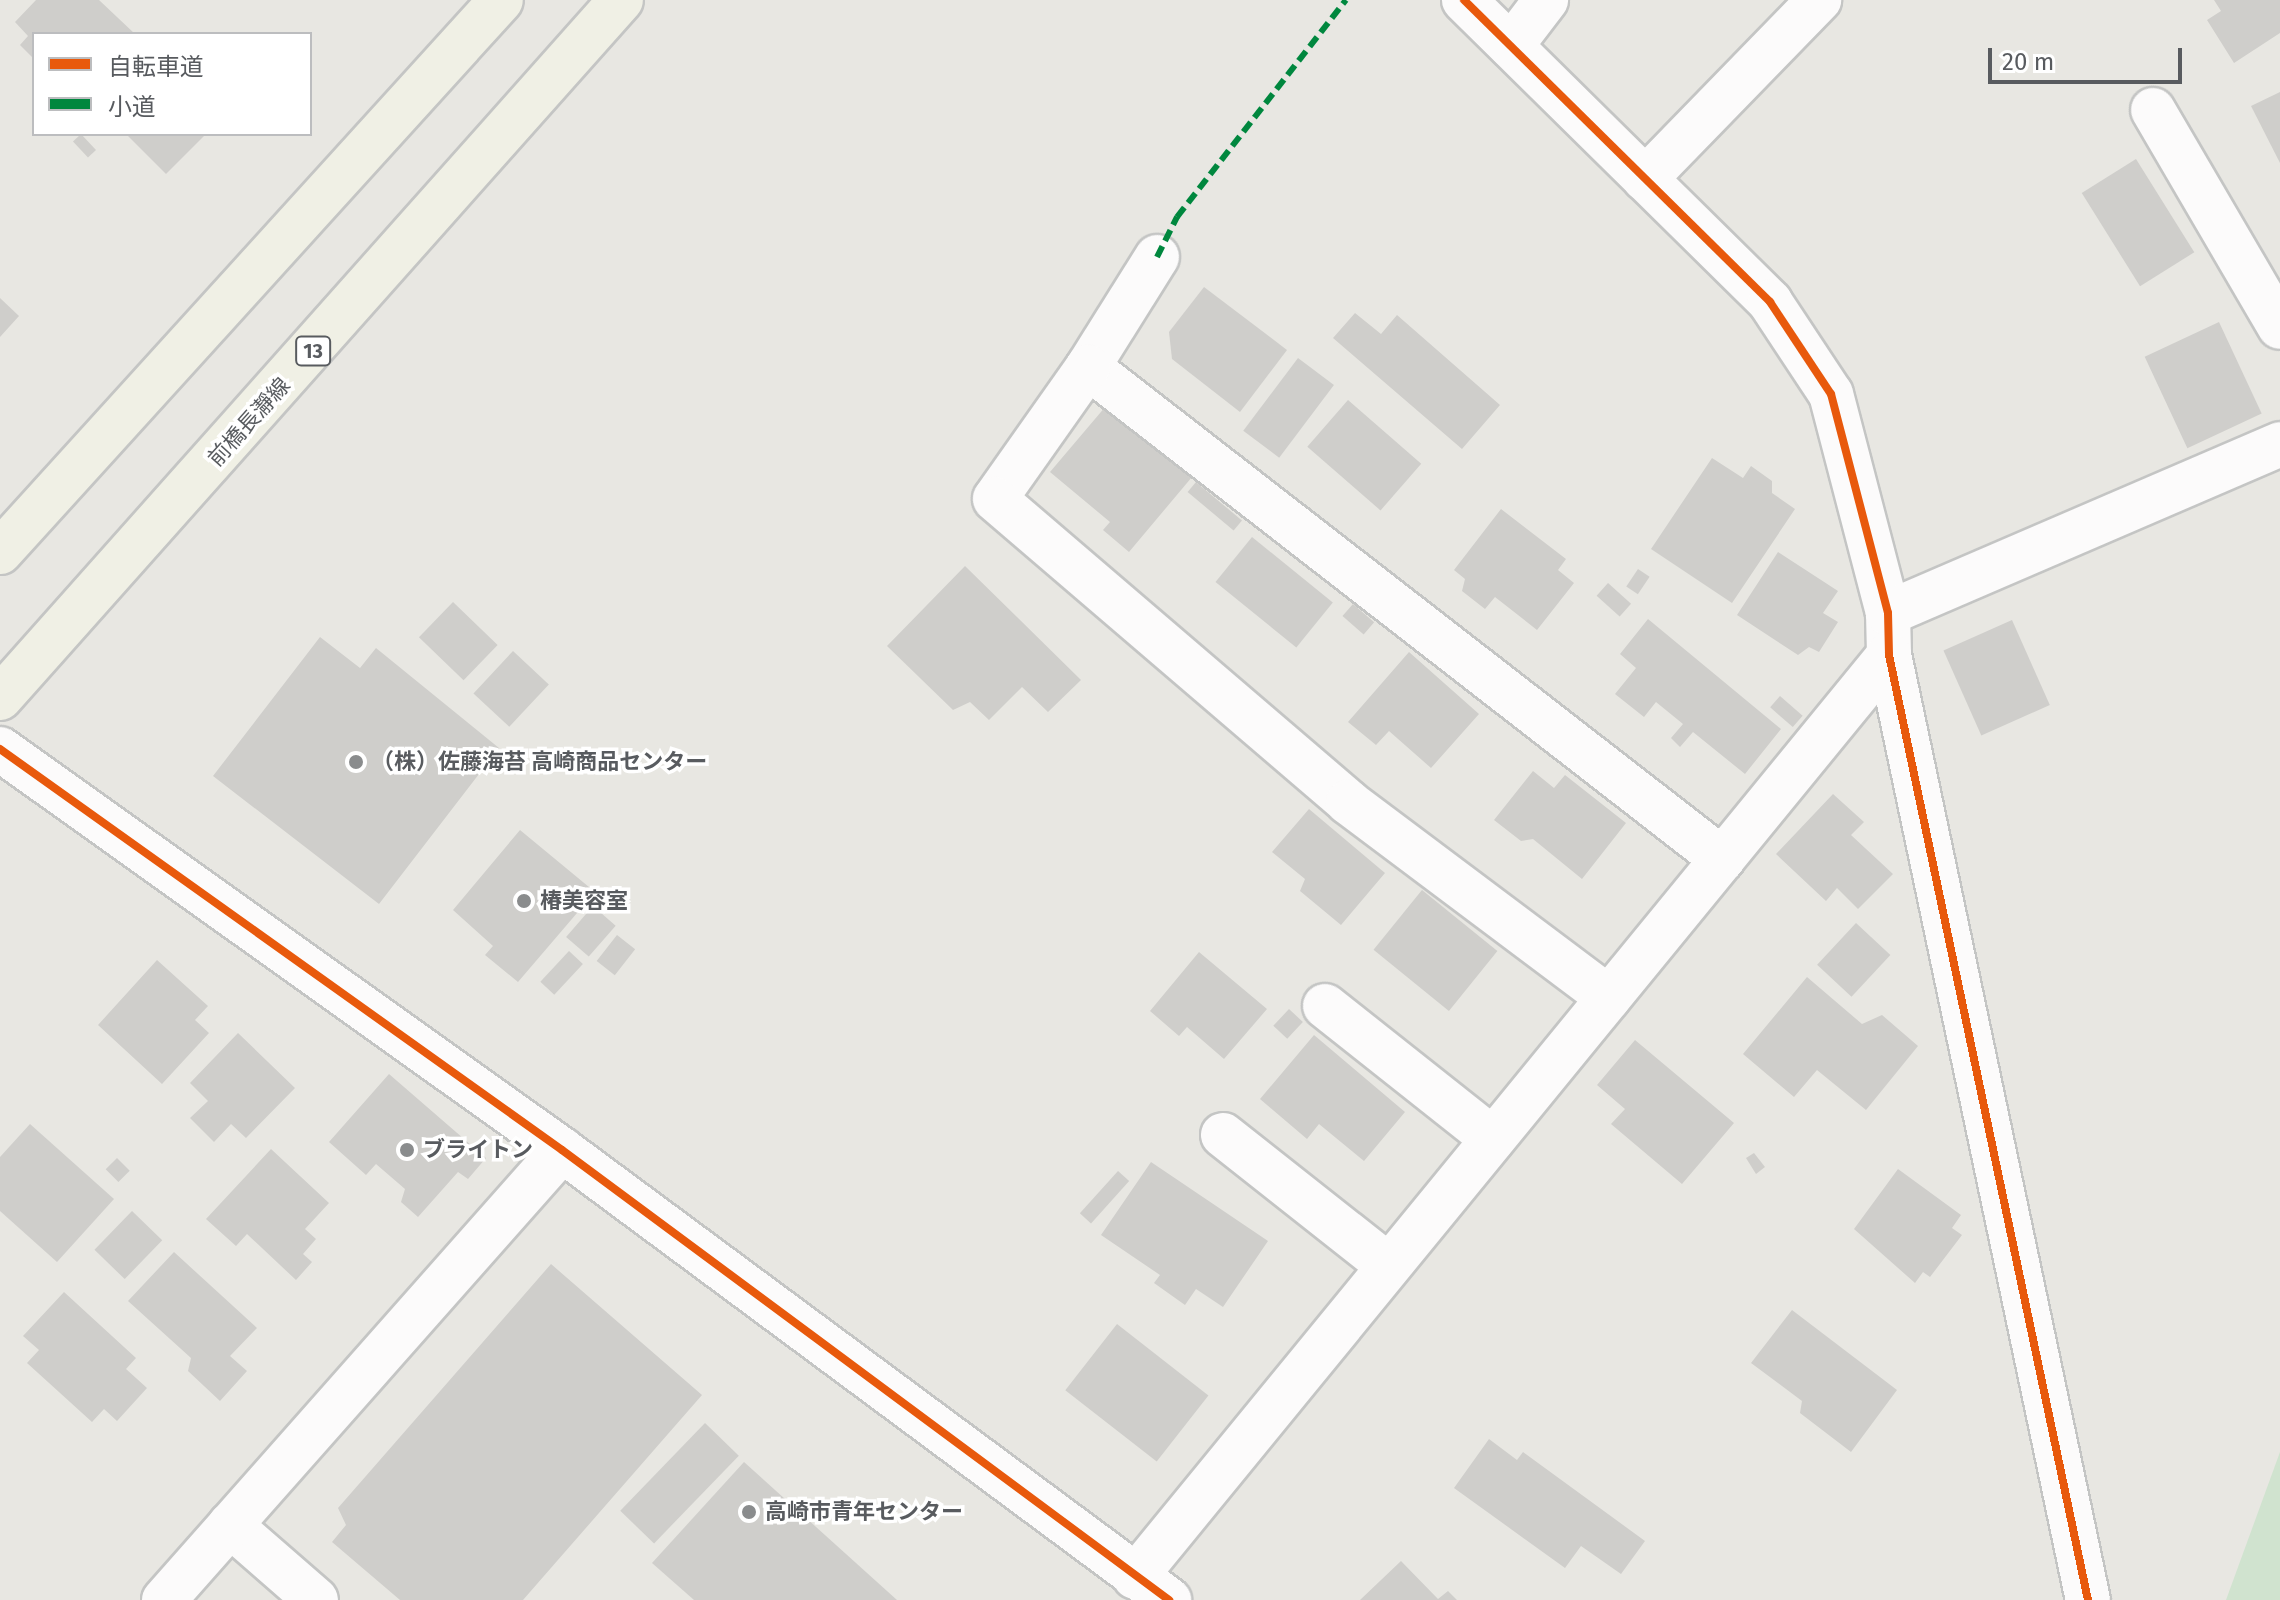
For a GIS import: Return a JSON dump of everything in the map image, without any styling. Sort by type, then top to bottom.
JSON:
[{"type":"main road","points":[[0,552],[501,0]]},
{"type":"main road","name":"前橋長瀞線","points":[[0,698],[621,0]]},
{"type":"street","points":[[1464,0],[1770,302],[1831,394],[1889,634],[2088,1600]]},
{"type":"street","points":[[1511,46],[1546,0]]},
{"type":"street","points":[[1645,179],[1819,0]]},
{"type":"street","points":[[2153,110],[2280,327]]},
{"type":"street","points":[[1157,257],[1088,367],[995,499],[1348,802],[1609,998]]},
{"type":"street","points":[[1088,367],[1722,859]]},
{"type":"street","points":[[0,749],[562,1150],[1152,1588],[1389,1266],[1722,859],[1889,634],[2280,444]]},
{"type":"street","points":[[1325,1006],[1493,1139]]},
{"type":"street","points":[[1223,1135],[1389,1266]]},
{"type":"street","points":[[164,1600],[562,1150]]},
{"type":"street","points":[[230,1525],[316,1600]]},
{"type":"green space","points":[[2280,1452],[2280,1600],[2226,1600]]},
{"type":"building","points":[[36,0],[99,0],[133,32],[32,32],[32,57],[20,45],[28,36],[15,22]]},
{"type":"building","points":[[2214,0],[2280,0],[2280,33],[2234,63],[2207,20],[2221,11]]},
{"type":"building","points":[[2280,92],[2280,163],[2251,106]]},
{"type":"building","points":[[79,136],[83,136],[96,150],[88,158],[73,142]]},
{"type":"building","points":[[128,136],[204,136],[166,174]]},
{"type":"building","points":[[2136,159],[2194,252],[2140,286],[2082,193]]},
{"type":"building","points":[[1204,287],[1287,350],[1240,412],[1172,359],[1169,332]]},
{"type":"building","points":[[0,298],[19,316],[0,337]]},
{"type":"building","points":[[1355,313],[1381,334],[1397,315],[1500,405],[1462,449],[1333,338]]},
{"type":"building","points":[[2219,322],[2262,414],[2187,448],[2145,357]]},
{"type":"building","points":[[1298,358],[1334,385],[1279,458],[1243,431]]},
{"type":"building","points":[[1348,400],[1421,464],[1381,510],[1307,447]]},
{"type":"building","points":[[1106,406],[1192,477],[1129,552],[1103,530],[1110,522],[1050,472]]},
{"type":"building","points":[[1712,458],[1743,478],[1751,466],[1772,481],[1772,493],[1795,509],[1732,603],[1651,549]]},
{"type":"building","points":[[1196,482],[1242,521],[1234,531],[1188,492]]},
{"type":"building","points":[[1501,509],[1566,559],[1558,570],[1574,583],[1537,630],[1495,597],[1485,609],[1462,591],[1465,579],[1454,570]]},
{"type":"building","points":[[1252,537],[1333,602],[1296,648],[1215,582]]},
{"type":"building","points":[[1778,552],[1838,591],[1823,613],[1838,622],[1819,652],[1809,647],[1798,655],[1737,615]]},
{"type":"building","points":[[965,566],[1081,680],[1048,712],[1022,687],[989,720],[970,702],[953,710],[887,646]]},
{"type":"building","points":[[1638,569],[1650,577],[1638,594],[1626,586]]},
{"type":"building","points":[[1608,583],[1631,604],[1620,616],[1597,596]]},
{"type":"building","points":[[453,602],[498,645],[464,680],[419,637]]},
{"type":"building","points":[[1353,604],[1374,622],[1364,634],[1343,616]]},
{"type":"building","points":[[1648,619],[1781,729],[1745,774],[1693,732],[1680,747],[1671,738],[1683,724],[1656,702],[1644,717],[1615,694],[1636,668],[1620,654]]},
{"type":"building","points":[[2012,620],[2050,705],[1981,735],[1943,651]]},
{"type":"building","name":"（株）佐藤海苔 高崎商品センター","points":[[320,637],[360,668],[376,648],[499,748],[379,904],[213,776]]},
{"type":"building","points":[[513,651],[549,684],[509,727],[473,693]]},
{"type":"building","points":[[1409,652],[1479,714],[1431,768],[1389,731],[1376,745],[1348,722]]},
{"type":"building","points":[[1780,696],[1803,716],[1793,727],[1770,707]]},
{"type":"building","points":[[1533,771],[1554,788],[1565,775],[1626,823],[1582,879],[1533,839],[1521,841],[1494,820]]},
{"type":"building","points":[[1833,794],[1864,822],[1851,835],[1893,874],[1858,909],[1837,888],[1826,901],[1776,854]]},
{"type":"building","points":[[1309,809],[1385,873],[1341,925],[1300,891],[1305,879],[1272,852]]},
{"type":"building","name":"椿美容室","points":[[520,830],[595,892],[518,982],[485,955],[493,946],[453,910]]},
{"type":"building","points":[[1422,890],[1497,951],[1449,1011],[1374,950]]},
{"type":"building","points":[[593,906],[616,926],[589,957],[566,937]]},
{"type":"building","points":[[1856,923],[1890,955],[1851,997],[1817,965]]},
{"type":"building","points":[[617,935],[635,949],[615,975],[597,961]]},
{"type":"building","points":[[569,951],[583,964],[554,995],[540,982]]},
{"type":"building","points":[[1199,952],[1267,1009],[1224,1059],[1187,1027],[1179,1036],[1150,1011]]},
{"type":"building","points":[[157,960],[208,1006],[195,1020],[209,1033],[162,1084],[98,1025]]},
{"type":"building","points":[[1807,977],[1862,1024],[1882,1015],[1918,1046],[1866,1110],[1817,1070],[1794,1097],[1743,1054]]},
{"type":"building","points":[[1289,1009],[1303,1022],[1287,1039],[1273,1026]]},
{"type":"building","points":[[238,1033],[295,1088],[246,1138],[231,1124],[214,1142],[190,1118],[208,1101],[190,1083]]},
{"type":"building","points":[[1314,1035],[1405,1112],[1364,1161],[1319,1124],[1307,1139],[1260,1099]]},
{"type":"building","points":[[1635,1040],[1734,1123],[1682,1184],[1611,1124],[1625,1109],[1597,1085]]},
{"type":"building","name":"ブライトン","points":[[389,1074],[486,1158],[468,1179],[458,1172],[418,1217],[401,1202],[405,1189],[376,1164],[366,1175],[329,1142]]},
{"type":"building","points":[[30,1124],[114,1199],[57,1262],[0,1211],[0,1157]]},
{"type":"building","points":[[271,1149],[329,1203],[305,1229],[316,1239],[303,1254],[312,1262],[296,1280],[247,1234],[236,1246],[206,1219]]},
{"type":"building","points":[[1754,1153],[1765,1167],[1756,1174],[1746,1158]]},
{"type":"building","points":[[117,1158],[130,1171],[118,1182],[106,1169]]},
{"type":"building","points":[[1151,1162],[1268,1241],[1223,1307],[1196,1289],[1185,1305],[1154,1283],[1160,1275],[1101,1235]]},
{"type":"building","points":[[1898,1169],[1961,1215],[1952,1228],[1962,1235],[1930,1277],[1923,1272],[1915,1283],[1854,1229]]},
{"type":"building","points":[[1118,1171],[1129,1181],[1091,1223],[1080,1213]]},
{"type":"building","points":[[132,1211],[162,1240],[125,1279],[94,1250]]},
{"type":"building","points":[[174,1252],[257,1328],[230,1356],[247,1371],[220,1401],[188,1371],[191,1358],[128,1301]]},
{"type":"building","points":[[551,1264],[702,1395],[523,1600],[400,1600],[332,1542],[346,1525],[338,1508]]},
{"type":"building","points":[[64,1292],[136,1358],[126,1369],[147,1388],[117,1421],[104,1409],[92,1422],[27,1363],[39,1350],[23,1336]]},
{"type":"building","points":[[1792,1310],[1897,1390],[1851,1452],[1800,1413],[1802,1401],[1751,1363]]},
{"type":"building","points":[[1117,1324],[1208,1395],[1157,1462],[1065,1390]]},
{"type":"building","points":[[705,1423],[739,1456],[654,1543],[620,1511]]},
{"type":"building","points":[[1489,1439],[1517,1460],[1523,1452],[1645,1541],[1621,1574],[1581,1546],[1565,1568],[1454,1488]]},
{"type":"building","name":"高崎市青年センター","points":[[744,1462],[897,1600],[694,1600],[652,1563]]},
{"type":"building","points":[[1401,1561],[1438,1599],[1448,1591],[1457,1600],[1360,1600]]},
{"type":"marked path","points":[[1157,257],[1177,217],[1346,0]]},
{"type":"cycle path","points":[[1464,0],[1770,302],[1831,394],[1888,613],[1889,655],[2088,1600]]},
{"type":"cycle path","points":[[0,749],[562,1150],[1169,1600]]},
{"type":"place","name":"（株）佐藤海苔 高崎商品センター","points":[[356,762]]},
{"type":"place","name":"椿美容室","points":[[524,901]]},
{"type":"place","name":"ブライトン","points":[[407,1150]]},
{"type":"place","name":"高崎市青年センター","points":[[749,1512]]}]
